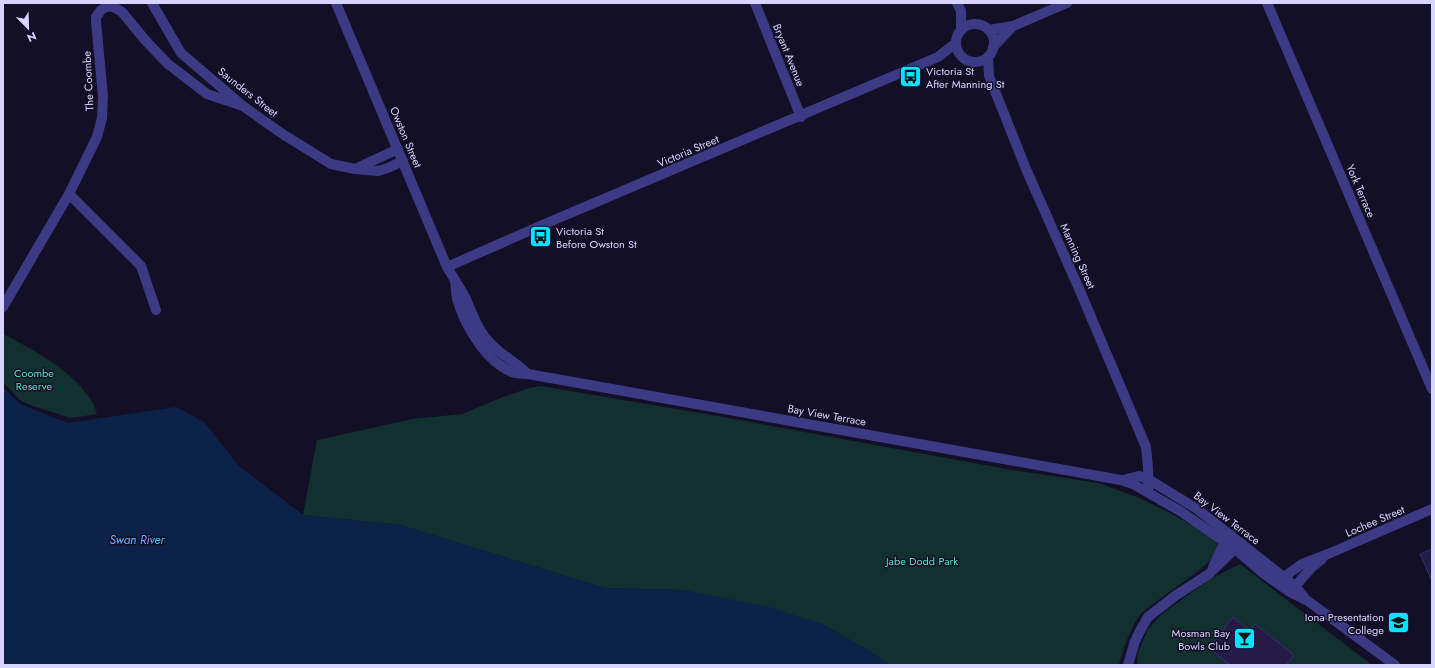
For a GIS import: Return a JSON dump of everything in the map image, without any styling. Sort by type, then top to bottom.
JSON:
[{"type":"street","name":"Saunders Street","points":[[152,3],[181,53],[243,106],[331,164],[355,169],[378,171],[403,161]]},
{"type":"street","name":"Owston Street","points":[[336,3],[447,267],[455,281],[457,299],[467,324],[476,341],[494,353]]},
{"type":"street","name":"Bryant Avenue","points":[[755,3],[801,117]]},
{"type":"street","points":[[989,30],[1013,26],[1067,3]]},
{"type":"street","name":"York Terrace","points":[[1267,3],[1432,389]]},
{"type":"street","name":"The Coombe","points":[[3,307],[69,194],[97,137],[102,118],[103,96],[96,22],[98,13],[101,10],[111,6],[122,12],[168,64],[208,94],[243,106]]},
{"type":"street","points":[[959,7],[978,24]]},
{"type":"street","points":[[959,7],[961,30]]},
{"type":"street","points":[[989,76],[958,53],[956,43],[958,34],[961,30],[972,24],[984,26],[992,35],[993,47]]},
{"type":"street","points":[[971,62],[983,60],[988,57],[993,47],[1013,26]]},
{"type":"street","name":"Victoria Street","points":[[447,267],[547,223],[801,117],[938,57],[956,43]]},
{"type":"street","name":"Victoria Street","points":[[938,57],[961,56]]},
{"type":"street","name":"Manning Street","points":[[988,57],[989,76],[1026,169],[1080,291],[1146,447],[1144,478],[1148,492]]},
{"type":"street","points":[[355,169],[398,149]]},
{"type":"street","points":[[69,194],[141,266],[156,310]]},
{"type":"street","name":"Bay View Terrace","points":[[494,353],[519,365],[528,374],[1121,480],[1148,492],[1228,539],[1238,546],[1264,574],[1280,580],[1293,589],[1395,665]]},
{"type":"street","name":"Manning Street","points":[[1138,487],[1144,478]]},
{"type":"street","name":"Bay View Terrace","points":[[1121,480],[1144,478],[1197,509],[1228,539]]},
{"type":"street","name":"Lochee Street","points":[[1280,580],[1302,564],[1432,509]]},
{"type":"street","points":[[1209,574],[1228,539]]},
{"type":"street","points":[[1128,665],[1135,641],[1148,617],[1175,596],[1209,574],[1238,546]]},
{"type":"street","name":"Lochee Street","points":[[1293,589],[1312,567],[1328,554]]},
{"type":"green space","name":"Coombe Reserve","points":[[3,334],[38,353],[71,377],[90,399],[97,414],[71,418],[30,405],[20,400],[3,382]]},
{"type":"green space","name":"Jabe Dodd Park","points":[[541,386],[706,414],[1012,470],[1098,483],[1137,497],[1172,514],[1212,537],[1218,542],[1216,551],[1205,565],[1141,614],[1131,631],[1119,665],[889,665],[866,649],[822,624],[683,590],[605,588],[400,525],[303,515],[317,440],[412,419],[462,414],[503,397],[529,388]]},
{"type":"green space","points":[[1240,564],[1372,665],[1137,665],[1138,652],[1148,629],[1163,613],[1212,578]]},
{"type":"water","name":"Swan River","points":[[3,387],[20,404],[68,423],[176,407],[204,422],[239,466],[303,515],[400,525],[605,588],[683,590],[769,607],[822,624],[866,649],[889,665],[3,665]]},
{"type":"building","points":[[1432,549],[1432,581],[1420,554]]},
{"type":"building","name":"Mosman Bay Bowls Club","points":[[1233,617],[1250,631],[1255,624],[1294,655],[1286,665],[1230,665],[1209,648]]},
{"type":"place","name":"Victoria St After Manning St","points":[[910,77]]},
{"type":"place","name":"Victoria St Before Owston St","points":[[541,237]]},
{"type":"place","name":"Iona Presentation College","points":[[1399,623]]},
{"type":"place","name":"Mosman Bay Bowls Club","points":[[1245,639]]}]
